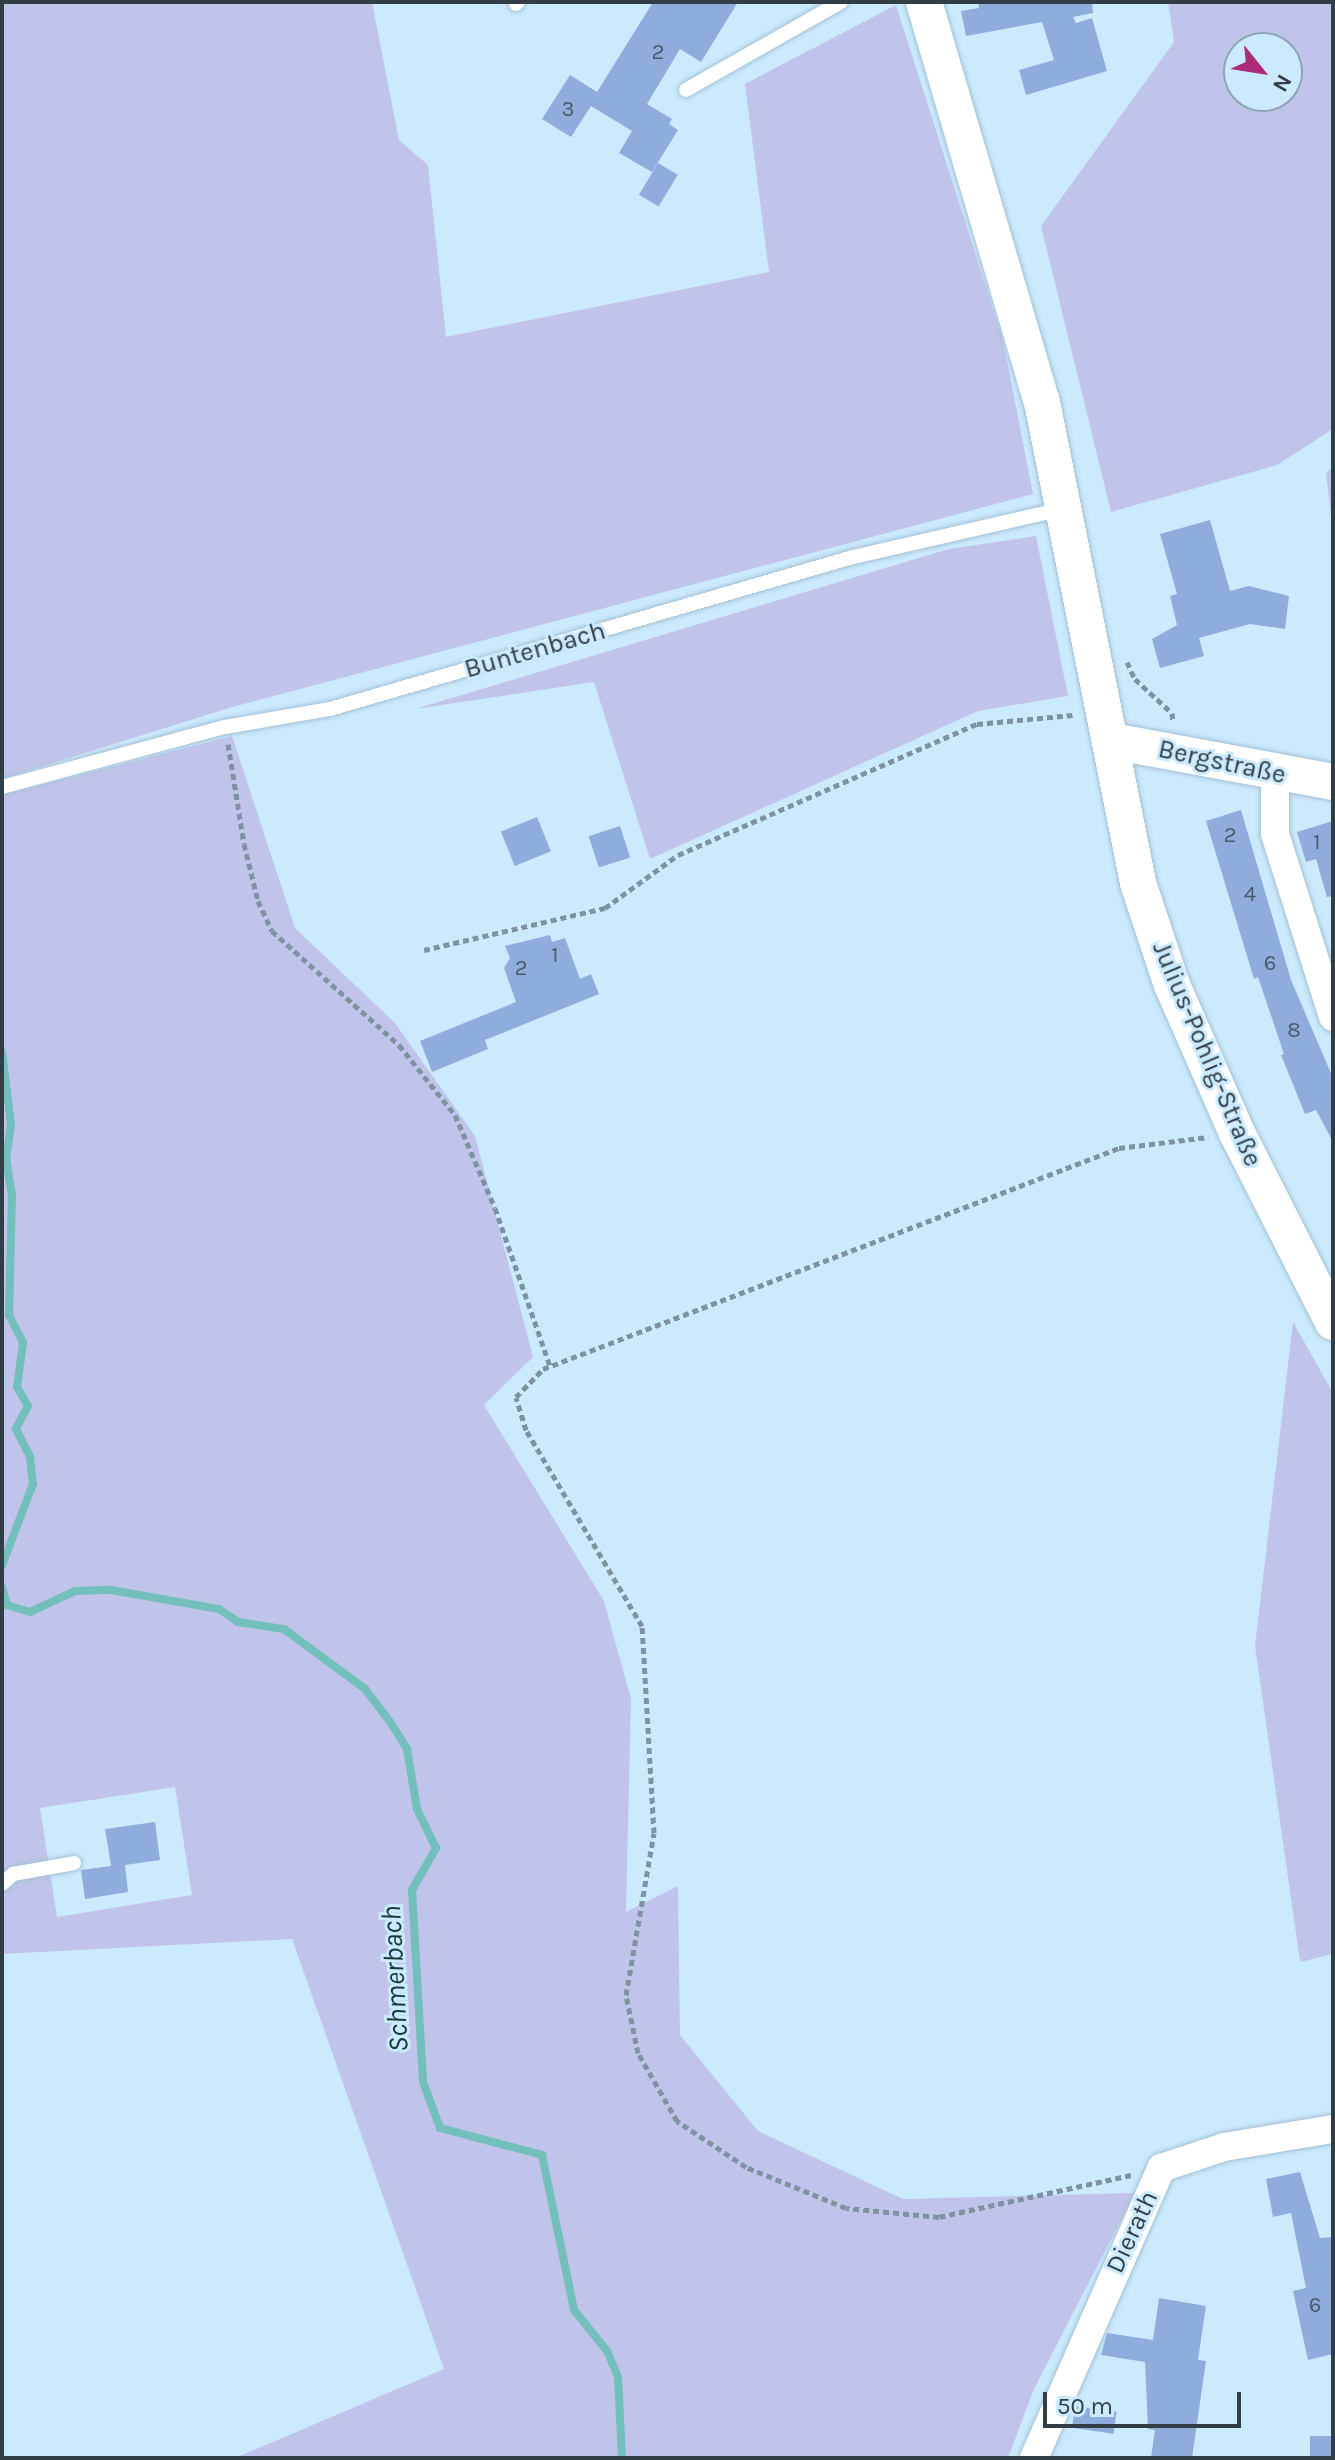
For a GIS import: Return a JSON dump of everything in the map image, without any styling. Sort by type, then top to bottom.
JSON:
[{"type":"street","name":"Julius-Pohlig-Straße","points":[[924,2],[1042,402],[1070,522],[1138,883],[1172,985],[1237,1133],[1333,1322]]},
{"type":"street","name":"Bergstraße","points":[[1109,727],[1174,749],[1275,775],[1333,782]]},
{"type":"street","points":[[1275,775],[1275,834],[1333,1017]]},
{"type":"street","name":"Dierath","points":[[1034,2458],[1161,2168],[1224,2147],[1333,2129]]},
{"type":"lane","points":[[686,90],[841,2]]},
{"type":"lane","name":"Buntenbach","points":[[2,787],[225,727],[330,709],[853,557],[1070,522]]},
{"type":"lane","points":[[2,1884],[13,1874],[74,1863]]},
{"type":"path","points":[[1125,657],[1135,679],[1172,713],[1174,749]]},
{"type":"path","points":[[424,950],[605,908],[678,855],[977,724],[1109,727]]},
{"type":"path","points":[[225,727],[244,844],[258,901],[272,931],[399,1045],[455,1115],[500,1222],[550,1366]]},
{"type":"path","points":[[1161,2168],[939,2217],[846,2208],[746,2167],[677,2121],[638,2053],[626,1995],[654,1833],[642,1626],[526,1430],[516,1397],[550,1366],[1119,1148],[1237,1133]]},
{"type":"shaded area","points":[[2,2],[372,2],[399,140],[428,165],[446,337],[769,272],[745,84],[896,5],[1003,340],[1033,494],[229,708],[2,779]]},
{"type":"shaded area","points":[[1168,2],[1333,2],[1333,429],[1277,465],[1111,512],[1041,226],[1174,42]]},
{"type":"shaded area","points":[[1333,468],[1333,535],[1326,472]]},
{"type":"shaded area","points":[[1036,536],[1068,696],[978,711],[650,859],[594,682],[415,709],[949,549]]},
{"type":"shaded area","points":[[232,736],[295,928],[395,1023],[475,1136],[533,1357],[484,1405],[604,1601],[631,1699],[626,1912],[678,1886],[680,2035],[758,2131],[903,2199],[1135,2193],[1034,2389],[1008,2458],[235,2458],[444,2369],[292,1939],[2,1954],[2,795]],"holes":[[[175,1787],[192,1895],[57,1917],[40,1808]]]},
{"type":"shaded area","points":[[1293,1322],[1333,1393],[1333,1954],[1300,1962],[1255,1646]]},
{"type":"building","points":[[653,2],[738,2],[701,62],[680,49],[647,104],[672,119],[669,124],[678,130],[652,172],[619,153],[632,131],[591,106],[571,137],[542,119],[570,75],[597,92]]},
{"type":"building","points":[[978,2],[1092,2],[1093,13],[1073,17],[1076,23],[1092,18],[1107,71],[1026,95],[1019,70],[1054,60],[1042,22],[966,36],[961,11],[979,8]]},
{"type":"building","points":[[658,163],[678,175],[659,207],[639,195]]},
{"type":"building","points":[[1210,520],[1230,591],[1249,586],[1289,596],[1285,629],[1250,624],[1199,638],[1204,656],[1160,668],[1152,639],[1177,625],[1170,596],[1177,594],[1160,534]]},
{"type":"building","points":[[1241,810],[1291,980],[1333,1078],[1333,1142],[1316,1110],[1305,1114],[1281,1055],[1284,1054],[1258,977],[1254,979],[1206,821]]},
{"type":"building","points":[[537,817],[551,851],[515,866],[501,832]]},
{"type":"building","points":[[1333,821],[1333,896],[1327,897],[1316,859],[1306,862],[1297,832]]},
{"type":"building","points":[[620,826],[630,857],[599,868],[589,836]]},
{"type":"building","points":[[550,935],[552,942],[565,938],[580,979],[591,974],[599,994],[485,1040],[488,1049],[432,1072],[420,1041],[516,1002],[504,968],[510,958],[505,946]]},
{"type":"building","points":[[155,1822],[160,1860],[125,1865],[128,1892],[85,1899],[81,1870],[111,1866],[105,1829]]},
{"type":"building","points":[[1300,2172],[1320,2238],[1333,2237],[1333,2354],[1308,2360],[1293,2291],[1306,2288],[1291,2213],[1273,2217],[1266,2179]]},
{"type":"building","points":[[1159,2298],[1206,2306],[1198,2360],[1206,2361],[1192,2458],[1151,2458],[1155,2430],[1148,2429],[1145,2362],[1101,2355],[1107,2333],[1153,2340]]},
{"type":"building","points":[[1075,2406],[1117,2412],[1114,2434],[1072,2428]]},
{"type":"building","points":[[1310,2436],[1333,2436],[1333,2457],[1310,2457]]},
{"type":"waterway","name":"Schmerbach","points":[[2,1052],[11,1124],[6,1158],[12,1194],[9,1315],[23,1343],[17,1387],[28,1406],[16,1429],[30,1457],[33,1484],[2,1565]]},
{"type":"waterway","name":"Schmerbach","points":[[2,1587],[7,1605],[30,1612],[75,1591],[111,1590],[219,1609],[238,1622],[284,1629],[365,1689],[391,1723],[407,1749],[417,1809],[436,1848],[412,1890],[423,2082],[440,2128],[542,2155],[574,2310],[607,2351],[618,2377],[622,2458]]}]
